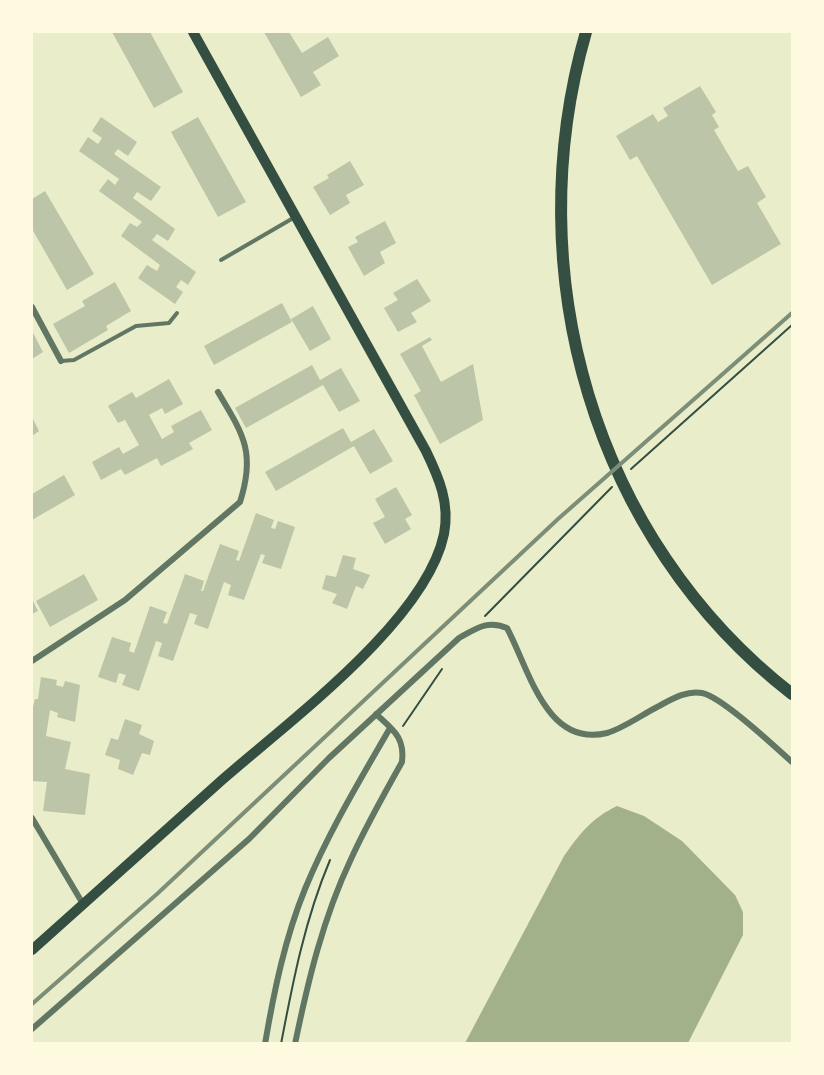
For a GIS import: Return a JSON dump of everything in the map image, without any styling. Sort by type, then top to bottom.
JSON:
[{"type":"highway","points":[[586,32],[576,72],[566,138],[562,248],[574,342],[582,380],[604,442],[634,506],[673,569],[742,651],[792,694]]},
{"type":"main road","points":[[32,950],[376,645],[423,582],[436,558],[444,533],[445,505],[440,481],[193,32]]},
{"type":"street","points":[[32,307],[61,361]]},
{"type":"street","points":[[32,661],[125,600],[240,502],[247,480],[248,452],[237,424],[218,392]]},
{"type":"street","points":[[32,1029],[249,839],[376,714],[459,638],[484,624],[494,623],[507,628],[552,717],[575,734],[593,735],[609,732],[686,693],[702,693],[719,702],[792,762]]},
{"type":"street","points":[[295,1044],[310,976],[328,916],[350,861],[402,762],[404,747],[397,735],[376,714]]},
{"type":"street","points":[[265,1044],[275,991],[305,889],[333,829],[390,728]]},
{"type":"street","points":[[32,818],[83,904]]},
{"type":"lane","points":[[221,260],[295,217]]},
{"type":"lane","points":[[61,361],[74,360],[136,326],[169,324],[177,313]]},
{"type":"path","points":[[627,473],[792,325]]},
{"type":"path","points":[[473,630],[502,596],[618,481]]},
{"type":"path","points":[[397,735],[443,667]]},
{"type":"path","points":[[281,1044],[301,941],[314,899],[334,852]]},
{"type":"shaded area","points":[[617,806],[644,816],[682,841],[735,895],[743,912],[743,935],[688,1043],[465,1043],[564,856],[587,827]]},
{"type":"building","points":[[112,32],[150,32],[183,92],[154,108]]},
{"type":"building","points":[[264,32],[289,32],[302,53],[328,37],[339,56],[313,72],[321,85],[301,97]]},
{"type":"building","points":[[700,86],[716,112],[712,115],[719,127],[714,130],[738,171],[748,166],[766,197],[757,203],[781,244],[712,285],[637,156],[630,160],[616,136],[653,114],[658,122],[668,116],[663,108]]},
{"type":"building","points":[[101,117],[137,142],[128,156],[118,149],[114,154],[161,187],[151,201],[137,192],[133,198],[175,229],[168,241],[157,234],[152,240],[196,272],[188,285],[181,280],[176,287],[183,292],[175,304],[138,278],[147,265],[157,271],[160,265],[121,236],[130,223],[137,227],[142,222],[99,191],[108,179],[115,185],[119,179],[79,151],[88,137],[98,144],[102,138],[92,131]]},
{"type":"building","points":[[198,117],[246,202],[218,217],[171,132]]},
{"type":"building","points":[[350,161],[364,185],[346,195],[350,203],[330,215],[313,187],[329,178],[327,175]]},
{"type":"building","points":[[45,191],[94,274],[67,290],[32,229],[32,199]]},
{"type":"building","points":[[385,221],[396,243],[380,252],[385,263],[364,276],[348,247],[358,242],[355,237]]},
{"type":"building","points":[[417,279],[431,301],[411,313],[417,322],[398,332],[384,308],[398,300],[393,293]]},
{"type":"building","points":[[115,282],[131,311],[106,326],[108,330],[69,353],[53,324],[85,306],[82,301]]},
{"type":"building","points":[[282,303],[292,322],[214,365],[204,346]]},
{"type":"building","points":[[313,306],[331,339],[310,351],[291,319]]},
{"type":"building","points":[[32,331],[43,352],[32,359]]},
{"type":"building","points":[[430,337],[432,340],[422,346],[441,382],[473,364],[483,420],[440,444],[414,395],[421,391],[400,354]]},
{"type":"building","points":[[312,365],[320,380],[341,368],[360,401],[339,412],[323,385],[246,428],[235,408]]},
{"type":"building","points":[[169,379],[183,404],[165,414],[162,408],[149,415],[162,439],[174,432],[171,426],[201,410],[212,430],[189,443],[193,449],[161,466],[157,458],[125,475],[121,469],[101,480],[92,462],[119,447],[123,454],[139,445],[125,420],[118,423],[108,406],[132,392],[136,398]]},
{"type":"building","points":[[32,417],[39,431],[32,436]]},
{"type":"building","points":[[343,428],[351,442],[374,429],[393,461],[370,474],[354,446],[276,491],[265,472]]},
{"type":"building","points":[[64,475],[75,495],[32,520],[32,494]]},
{"type":"building","points":[[396,487],[412,515],[405,519],[411,529],[385,544],[373,523],[385,517],[375,499]]},
{"type":"building","points":[[256,513],[274,520],[271,528],[275,529],[278,521],[295,527],[281,569],[262,563],[265,555],[261,554],[244,600],[228,595],[231,585],[224,582],[208,629],[194,624],[197,615],[190,613],[173,661],[158,656],[162,643],[156,641],[139,691],[122,685],[126,675],[119,673],[116,683],[98,677],[112,637],[131,643],[129,651],[134,653],[150,606],[167,612],[163,623],[167,624],[185,574],[204,581],[201,591],[203,591],[220,544],[239,551],[236,560],[239,561]]},
{"type":"building","points":[[343,555],[356,558],[353,569],[370,575],[363,589],[356,586],[347,609],[332,603],[337,594],[322,589],[326,575],[336,577]]},
{"type":"building","points":[[84,574],[98,600],[50,627],[36,601]]},
{"type":"building","points":[[32,599],[38,611],[32,614]]},
{"type":"building","points":[[41,677],[57,680],[56,685],[63,687],[65,681],[80,685],[75,722],[57,717],[58,713],[50,710],[46,736],[71,742],[65,769],[90,774],[85,815],[43,811],[47,782],[32,781],[32,711],[35,699],[38,699]]},
{"type":"building","points":[[125,719],[142,725],[139,734],[154,741],[150,755],[142,753],[133,775],[118,769],[120,760],[105,755],[111,738],[118,740]]},
{"type":"railway","points":[[32,1004],[157,894],[558,519],[792,313]]}]
